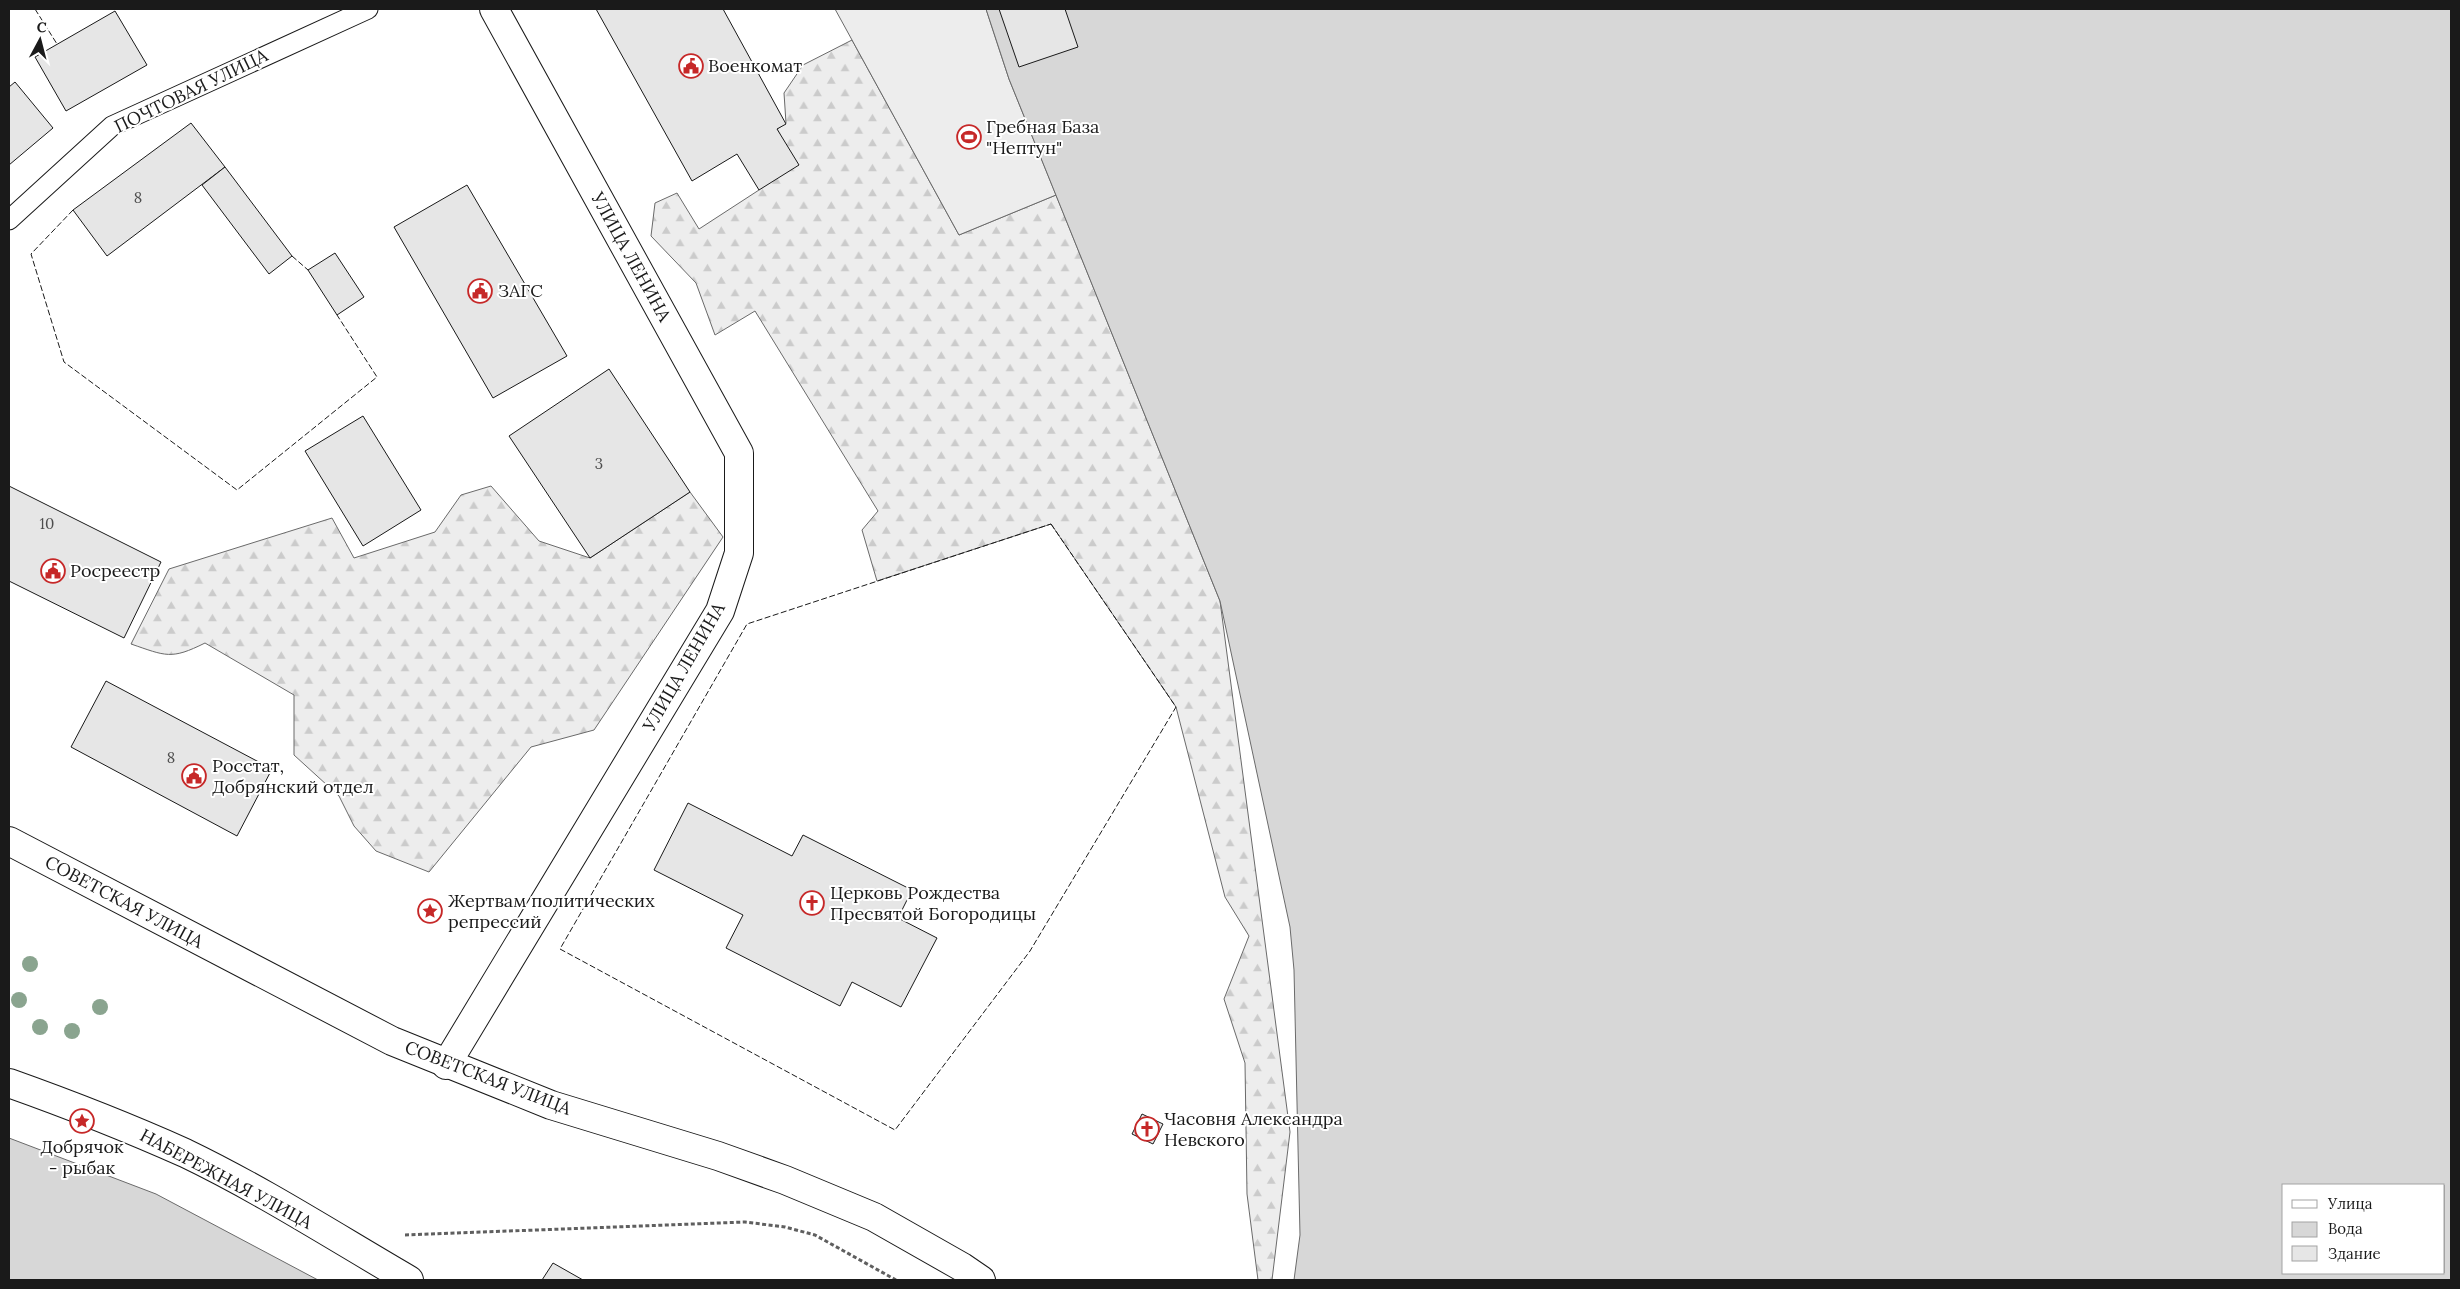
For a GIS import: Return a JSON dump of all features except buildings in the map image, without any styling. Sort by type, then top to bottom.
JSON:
[{"type":"street","name":"УЛИЦА ЛЕНИНА","points":[[446,1065],[720,611],[739,553],[739,453],[494,9]]},
{"type":"street","name":"СОВЕТСКАЯ УЛИЦА","points":[[9,841],[328,1010],[446,1065],[551,1105],[718,1156],[785,1180],[874,1217],[962,1267],[981,1280]]},
{"type":"street","name":"НАБЕРЕЖНАЯ УЛИЦА","points":[[9,1083],[111,1121],[186,1154],[240,1182],[409,1280]]},
{"type":"lane","name":"ПОЧТОВАЯ УЛИЦА","points":[[9,220],[112,126],[368,9]]},
{"type":"path","points":[[402,1235],[745,1222],[785,1227],[815,1235],[896,1280]]},
{"type":"green space","points":[[852,40],[959,235],[1056,195],[1220,601],[1290,1132],[1272,1280],[1258,1280],[1247,1194],[1245,1063],[1224,999],[1249,936],[1225,897],[1176,707],[1051,524],[877,581],[862,530],[878,511],[755,311],[715,335],[696,283],[651,236],[655,203],[677,193],[699,229],[759,190],[777,129],[786,123],[784,93],[803,65]]},
{"type":"green space","points":[[491,486],[539,541],[590,558],[690,492],[723,537],[594,730],[531,747],[429,872],[376,851],[354,826],[339,796],[294,755],[294,695],[205,643],[176,654],[161,653],[131,644],[169,569],[332,518],[354,558],[435,532],[461,495]]},
{"type":"shaded area","name":"Гребная База \"Нептун\"","points":[[835,9],[986,9],[1009,79],[1056,195],[959,235]]},
{"type":"water","points":[[986,9],[2451,9],[2451,1280],[1294,1280],[1300,1235],[1294,970],[1290,927],[1220,601],[1009,79]]},
{"type":"water","points":[[9,1138],[156,1194],[318,1280],[9,1280]]},
{"type":"fence","points":[[35,9],[57,44]]},
{"type":"fence","points":[[73,210],[31,254],[64,362],[237,490],[377,377],[337,315]]},
{"type":"fence","points":[[292,256],[308,270]]},
{"type":"fence","points":[[1051,524],[1176,707],[1030,951],[895,1130],[560,949],[747,624],[1051,524]]},
{"type":"place","name":"Военкомат","points":[[691,66]]},
{"type":"place","name":"Гребная База \"Нептун\"","points":[[969,137]]},
{"type":"place","name":"ЗАГС","points":[[480,291]]},
{"type":"place","name":"Росреестр","points":[[53,571]]},
{"type":"place","name":"Росстат, Добрянский отдел","points":[[194,776]]},
{"type":"place","name":"Церковь Рождества Пресвятой Богородицы","points":[[812,903]]},
{"type":"place","name":"Жертвам политических репрессий","points":[[430,911]]},
{"type":"place","name":"Добрячок - рыбак","points":[[82,1121]]},
{"type":"place","name":"Часовня Александра Невского","points":[[1147,1129]]}]
